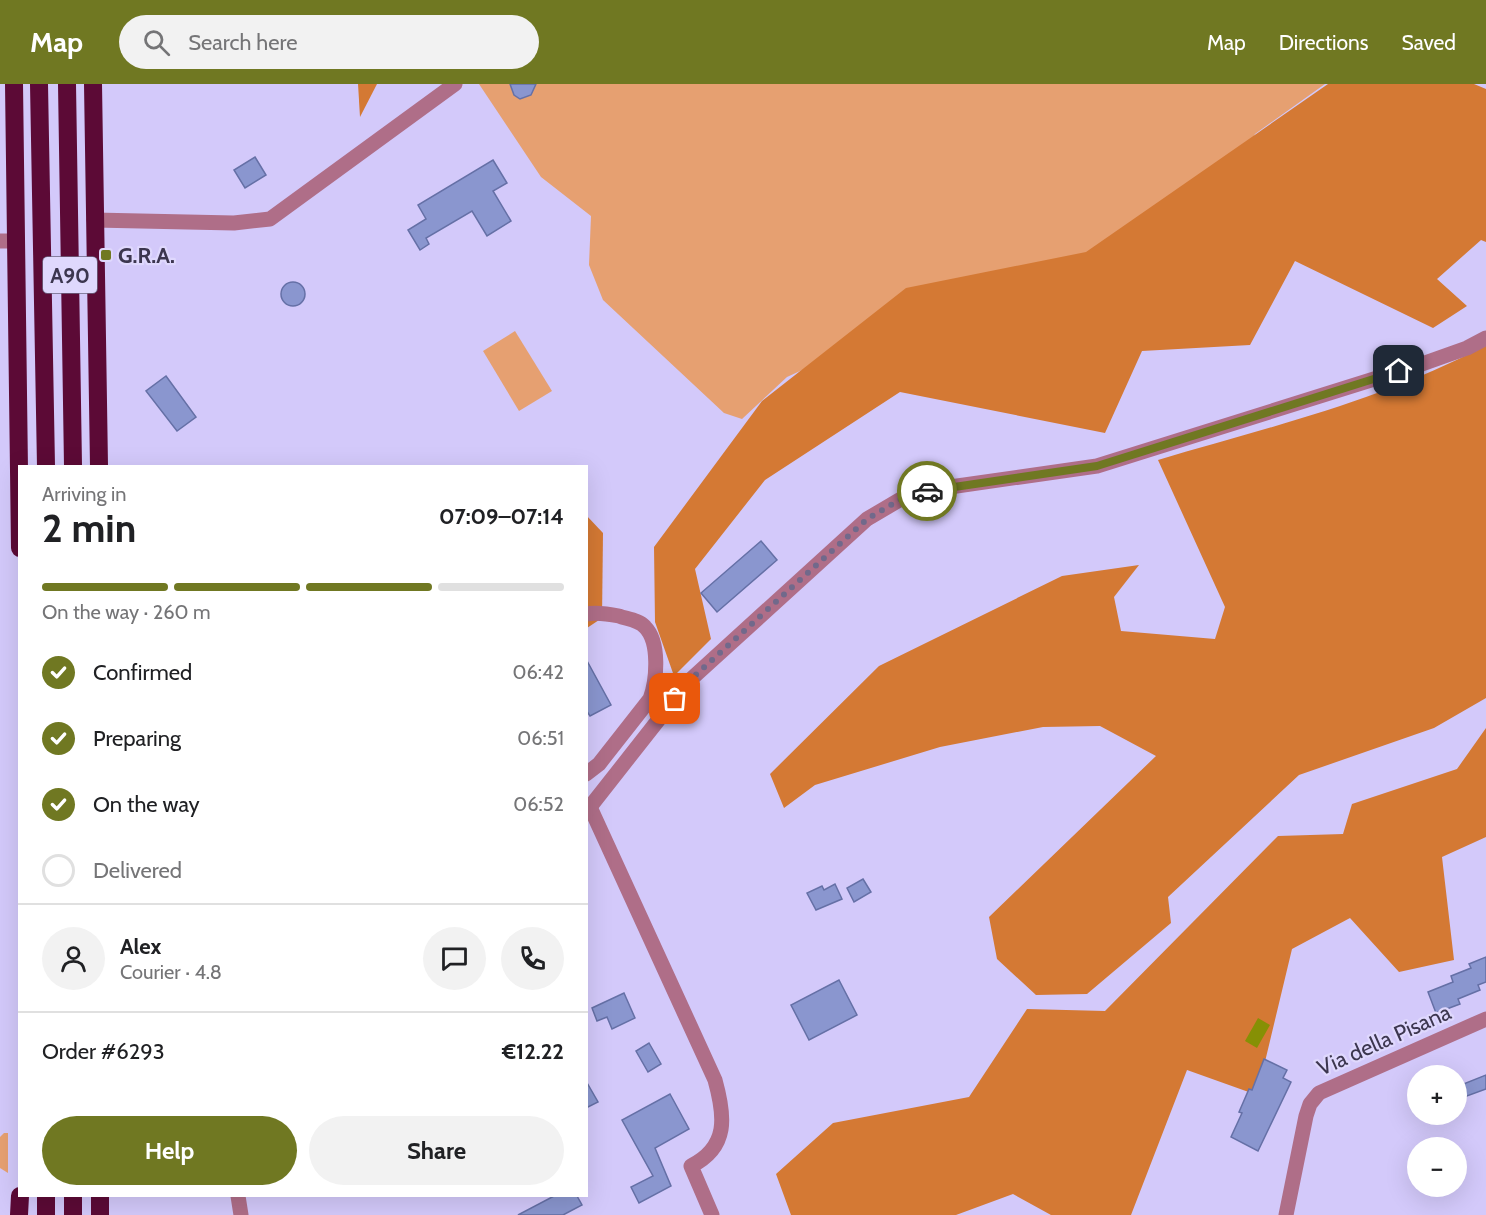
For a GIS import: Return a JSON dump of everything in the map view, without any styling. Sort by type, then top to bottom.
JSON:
[{"type":"highway","points":[[14,84],[8,241],[18,497]]},
{"type":"highway","name":"A90","points":[[39,84],[46,465]]},
{"type":"highway","name":"A90","points":[[67,84],[73,465]]},
{"type":"highway","points":[[93,84],[99,465]]},
{"type":"highway","points":[[19,1215],[20,1197]]},
{"type":"highway","points":[[46,1197],[46,1215]]},
{"type":"highway","points":[[73,1197],[73,1215]]},
{"type":"highway","points":[[100,1197],[100,1215]]},
{"type":"street","points":[[94,220],[234,223],[270,219],[454,84]]},
{"type":"street","points":[[712,1215],[691,1166],[714,1151],[723,1120],[715,1080],[588,810],[689,681],[867,519],[901,499],[929,490],[1097,466],[1422,364],[1467,348],[1486,338]]},
{"type":"street","points":[[588,614],[611,614],[643,625],[651,635],[654,687],[650,699],[599,764],[588,772]]},
{"type":"street","name":"Via della Pisana","points":[[1286,1215],[1306,1116],[1310,1104],[1319,1093],[1486,1019]]},
{"type":"street","points":[[238,1197],[241,1215]]},
{"type":"shaded area","points":[[358,84],[377,84],[360,117]]},
{"type":"shaded area","points":[[479,84],[1325,84],[1255,134],[1188,261],[859,344],[787,377],[742,419],[724,413],[603,300],[589,265],[591,216],[541,177]]},
{"type":"shaded area","points":[[1328,84],[1474,84],[1486,89],[1486,242],[1481,240],[1437,279],[1467,306],[1433,328],[1295,261],[1250,345],[1142,351],[1105,433],[900,392],[765,480],[695,569],[711,639],[674,676],[655,622],[654,547],[762,401],[906,288],[1086,252]]},
{"type":"shaded area","points":[[515,331],[552,391],[519,411],[483,351]]},
{"type":"shaded area","points":[[1486,345],[1486,698],[1434,728],[1299,775],[1168,897],[1171,923],[1087,994],[1036,995],[997,959],[989,917],[1156,756],[1100,726],[1043,727],[940,747],[815,785],[784,808],[770,774],[879,666],[1062,576],[1139,565],[1114,597],[1121,631],[1215,639],[1225,607],[1158,460],[1284,424],[1367,397],[1407,382]]},
{"type":"shaded area","points":[[588,517],[603,533],[602,618],[588,627]]},
{"type":"shaded area","points":[[1486,728],[1486,837],[1442,857],[1454,960],[1399,972],[1350,918],[1292,949],[1257,1095],[1187,1070],[1131,1215],[1051,1215],[1013,1194],[956,1215],[791,1215],[776,1174],[833,1123],[969,1097],[1027,1009],[1105,1011],[1278,836],[1343,834],[1352,804],[1457,769]]},
{"type":"shaded area","points":[[1258,1018],[1270,1025],[1257,1048],[1245,1041]]},
{"type":"shaded area","points":[[8,1133],[8,1173],[0,1168],[0,1137]]},
{"type":"building","points":[[510,84],[536,84],[531,95],[520,99],[514,95]]},
{"type":"building","points":[[255,157],[266,175],[245,188],[234,170]]},
{"type":"building","points":[[493,160],[507,183],[493,191],[511,221],[487,236],[472,211],[426,238],[429,244],[420,250],[408,230],[426,219],[418,205]]},
{"type":"building","points":[[293,282],[302,285],[305,294],[302,303],[293,306],[284,303],[281,294],[284,285]]},
{"type":"building","points":[[166,376],[196,417],[177,431],[146,391]]},
{"type":"building","points":[[761,541],[777,560],[717,612],[701,593]]},
{"type":"building","points":[[588,663],[611,705],[590,716],[588,713]]},
{"type":"building","points":[[863,879],[871,892],[854,902],[847,888]]},
{"type":"building","points":[[835,884],[842,899],[816,910],[807,893],[822,886],[824,890]]},
{"type":"building","points":[[1486,957],[1486,982],[1478,985],[1480,990],[1458,999],[1460,1004],[1436,1013],[1428,992],[1453,982],[1451,976],[1471,968],[1469,964]]},
{"type":"building","points":[[839,980],[857,1015],[809,1040],[791,1005]]},
{"type":"building","points":[[624,993],[635,1018],[612,1029],[607,1017],[597,1021],[592,1008]]},
{"type":"building","points":[[649,1043],[661,1064],[648,1072],[636,1051]]},
{"type":"building","points":[[1264,1059],[1287,1070],[1283,1078],[1291,1082],[1258,1151],[1231,1137],[1242,1113],[1239,1112],[1249,1089],[1252,1090]]},
{"type":"building","points":[[1486,1075],[1486,1089],[1467,1096],[1467,1083]]},
{"type":"building","points":[[588,1084],[598,1102],[588,1107]]},
{"type":"building","points":[[670,1094],[689,1129],[655,1148],[671,1186],[639,1203],[631,1187],[653,1176],[622,1120]]},
{"type":"building","points":[[552,1197],[578,1197],[582,1205],[563,1215],[518,1215]]},
{"type":"way so far","points":[[675,699],[689,681],[867,519],[901,499],[927,491]]},
{"type":"place","name":"G.R.A.","points":[[106,255]]},
{"type":"route","points":[[927,491],[1097,466],[1399,371]]}]
